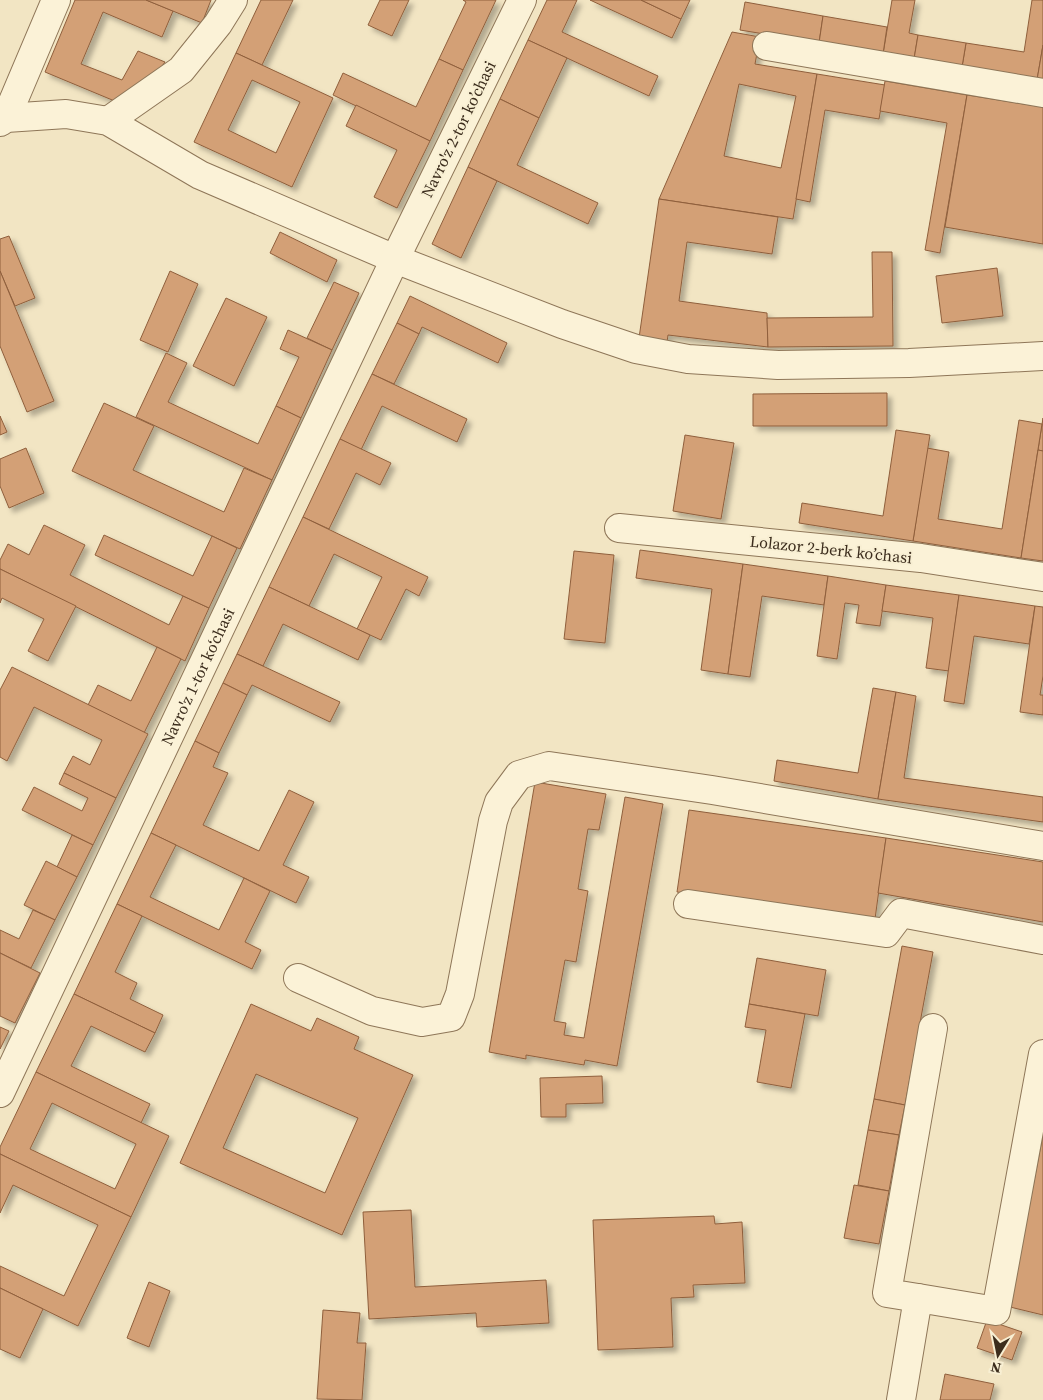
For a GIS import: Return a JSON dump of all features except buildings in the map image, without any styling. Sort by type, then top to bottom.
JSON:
[{"type":"street","points":[[56,0],[3,120],[66,114],[108,121],[200,176],[395,259],[562,324],[636,349],[688,359],[778,365],[909,363],[1043,356]]},
{"type":"street","points":[[108,121],[181,70],[218,24],[233,0]]},
{"type":"street","points":[[0,1093],[395,259],[522,0]]},
{"type":"street","points":[[767,46],[1043,93]]},
{"type":"street","name":"Lolazor 2-berk koʼchasi","points":[[619,528],[921,558],[1043,577]]},
{"type":"street","points":[[298,978],[372,1011],[422,1022],[451,1017],[460,994],[493,821],[499,802],[519,775],[549,766],[712,790],[1043,846]]},
{"type":"street","points":[[688,904],[886,933],[901,913],[1043,940]]},
{"type":"street","points":[[933,1028],[886,1292],[996,1311],[1043,1054]]},
{"type":"street","points":[[901,1400],[918,1298]]}]
